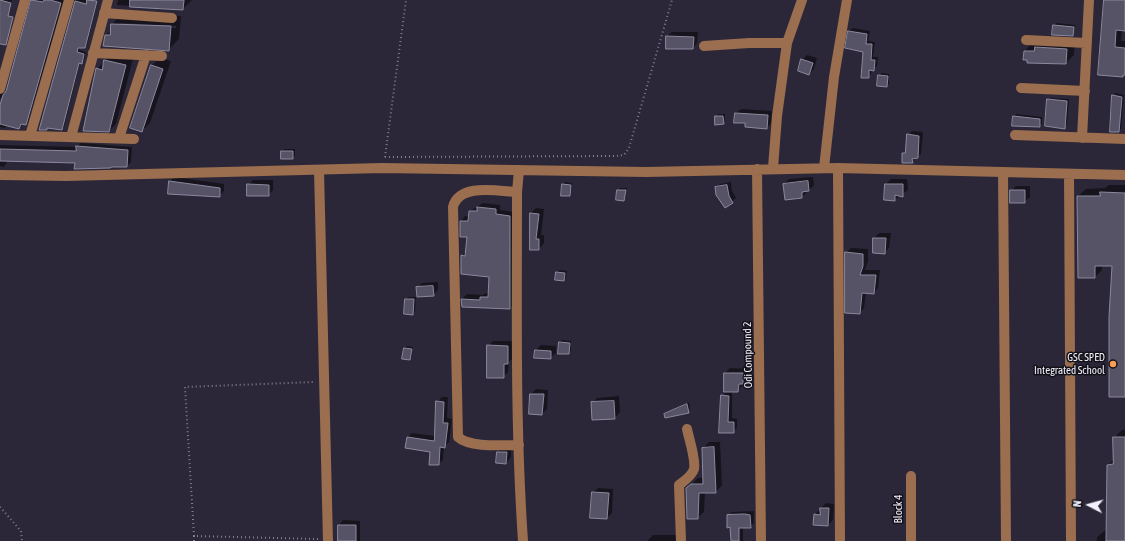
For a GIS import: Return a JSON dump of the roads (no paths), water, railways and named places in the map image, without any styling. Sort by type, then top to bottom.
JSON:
[{"type":"street","points":[[0,89],[25,0]]},
{"type":"street","points":[[30,136],[69,0]]},
{"type":"street","points":[[71,137],[108,0]]},
{"type":"street","points":[[773,168],[776,116],[787,43],[802,0]]},
{"type":"street","points":[[824,168],[834,77],[847,0]]},
{"type":"street","points":[[1082,138],[1089,0]]},
{"type":"street","points":[[104,13],[172,18]]},
{"type":"street","points":[[1026,40],[1086,43]]},
{"type":"street","points":[[704,46],[750,43],[787,43]]},
{"type":"street","points":[[93,53],[162,56]]},
{"type":"street","points":[[119,138],[146,56]]},
{"type":"street","points":[[1021,88],[1085,91]]},
{"type":"street","points":[[0,135],[134,139]]},
{"type":"street","points":[[1015,135],[1125,139]]},
{"type":"street","points":[[0,175],[74,175],[382,168],[646,172],[773,168],[838,168],[1125,175]]},
{"type":"street","points":[[838,168],[840,541]]},
{"type":"street","name":"Odi Compound 2","points":[[757,169],[761,541]]},
{"type":"street","points":[[319,170],[328,540]]},
{"type":"street","points":[[519,170],[516,192],[517,384],[523,541]]},
{"type":"street","points":[[1003,172],[1006,541]]},
{"type":"street","points":[[1070,174],[1071,541]]},
{"type":"street","points":[[516,192],[473,191],[460,195],[455,200],[453,207],[456,416],[458,437],[463,442],[475,444],[519,445]]},
{"type":"street","points":[[681,541],[678,485],[688,479],[694,470],[687,429]]},
{"type":"street","name":"Block 4","points":[[911,476],[911,541]]},
{"type":"place","name":"GSC SPED Integrated School","points":[[1113,364]]}]
